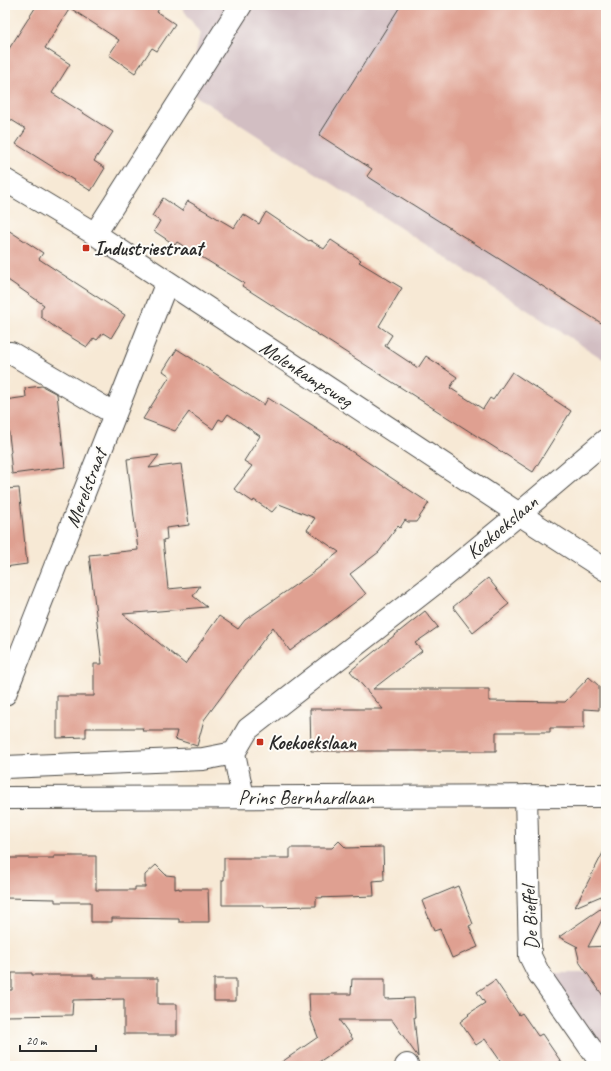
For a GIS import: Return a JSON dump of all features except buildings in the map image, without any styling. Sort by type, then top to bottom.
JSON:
[{"type":"street","points":[[95,234],[231,9]]},
{"type":"street","name":"Molenkampsweg","points":[[5,180],[95,234],[606,570]]},
{"type":"street","name":"Merelstraat","points":[[5,694],[167,282]]},
{"type":"street","points":[[5,353],[11,352],[115,414]]},
{"type":"street","name":"Koekoekslaan","points":[[234,753],[248,729],[434,584],[606,440]]},
{"type":"street","points":[[5,767],[203,759],[234,753],[243,797]]},
{"type":"street","name":"Prins Bernhardlaan","points":[[5,798],[495,795],[606,796]]},
{"type":"street","name":"De Bieffel","points":[[526,796],[530,956],[538,974],[603,1066]]},
{"type":"shaded area","points":[[180,5],[606,5],[606,361],[188,91],[200,33]]},
{"type":"shaded area","points":[[606,973],[606,1066],[539,974]]},
{"type":"place","name":"Industriestraat","points":[[86,248]]},
{"type":"place","name":"Koekoekslaan","points":[[260,742]]}]
